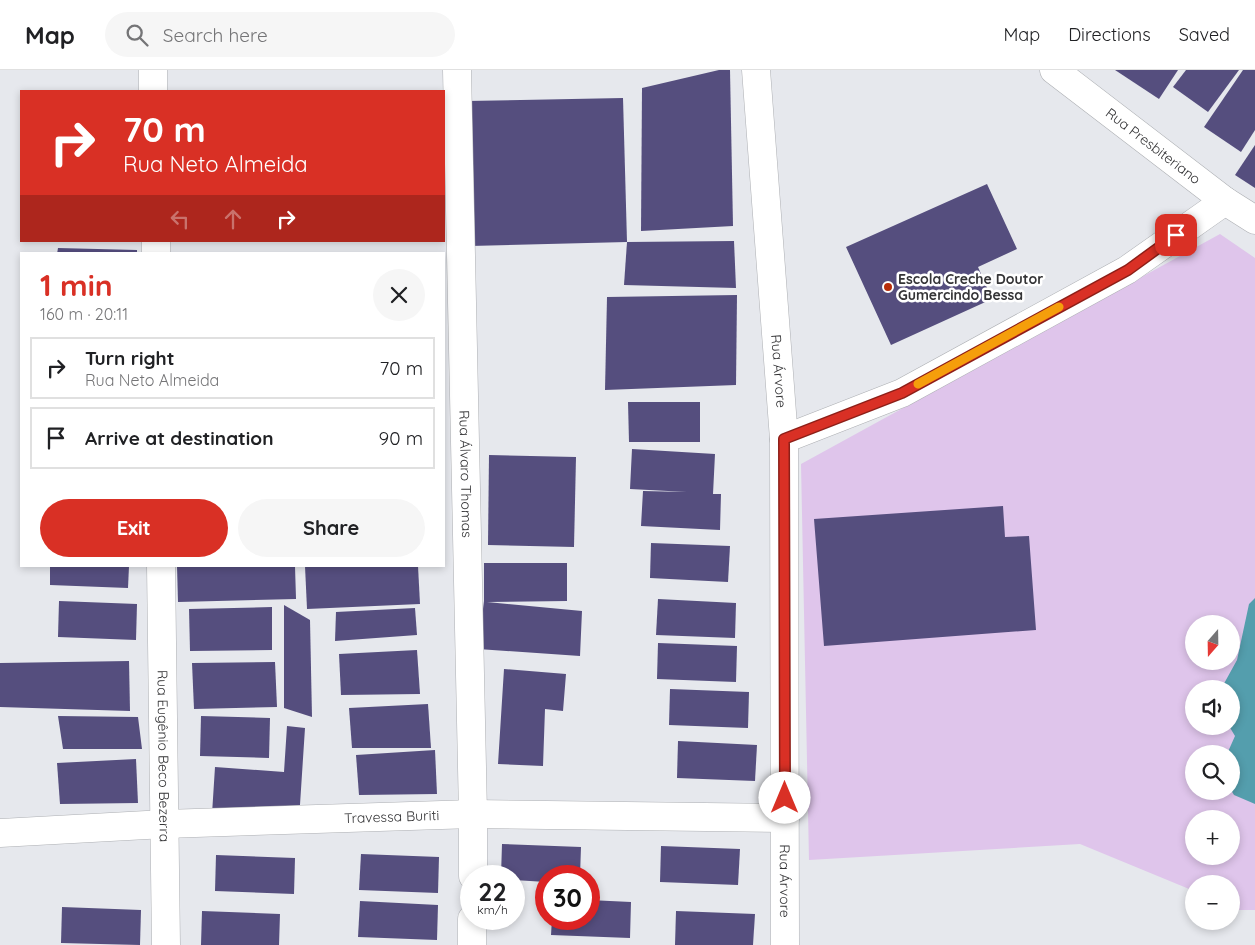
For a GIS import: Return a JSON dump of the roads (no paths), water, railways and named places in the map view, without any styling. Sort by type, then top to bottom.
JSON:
[{"type":"street","points":[[153,70],[153,90]]},
{"type":"street","name":"Rua Álvaro Thomas","points":[[457,70],[473,865]]},
{"type":"street","name":"Rua Árvore","points":[[756,70],[784,439],[785,945]]},
{"type":"street","name":"Rua Presbiteriano","points":[[1054,70],[1225,201],[1255,220]]},
{"type":"street","points":[[784,439],[902,393],[1128,270],[1225,201]]},
{"type":"street","name":"Rua Eugênio Beco Bezerra","points":[[161,567],[166,945]]},
{"type":"street","name":"Travessa Buriti","points":[[0,834],[165,824],[473,814],[785,818]]},
{"type":"street","points":[[472,930],[472,945]]},
{"type":"water","points":[[1255,598],[1255,804],[1240,798],[1240,745],[1231,745],[1234,735],[1240,735],[1240,680],[1226,680],[1231,670],[1240,670],[1240,646],[1249,604]]},
{"type":"place","name":"Escola Creche Doutor Gumercindo Bessa","points":[[888,287]]}]
